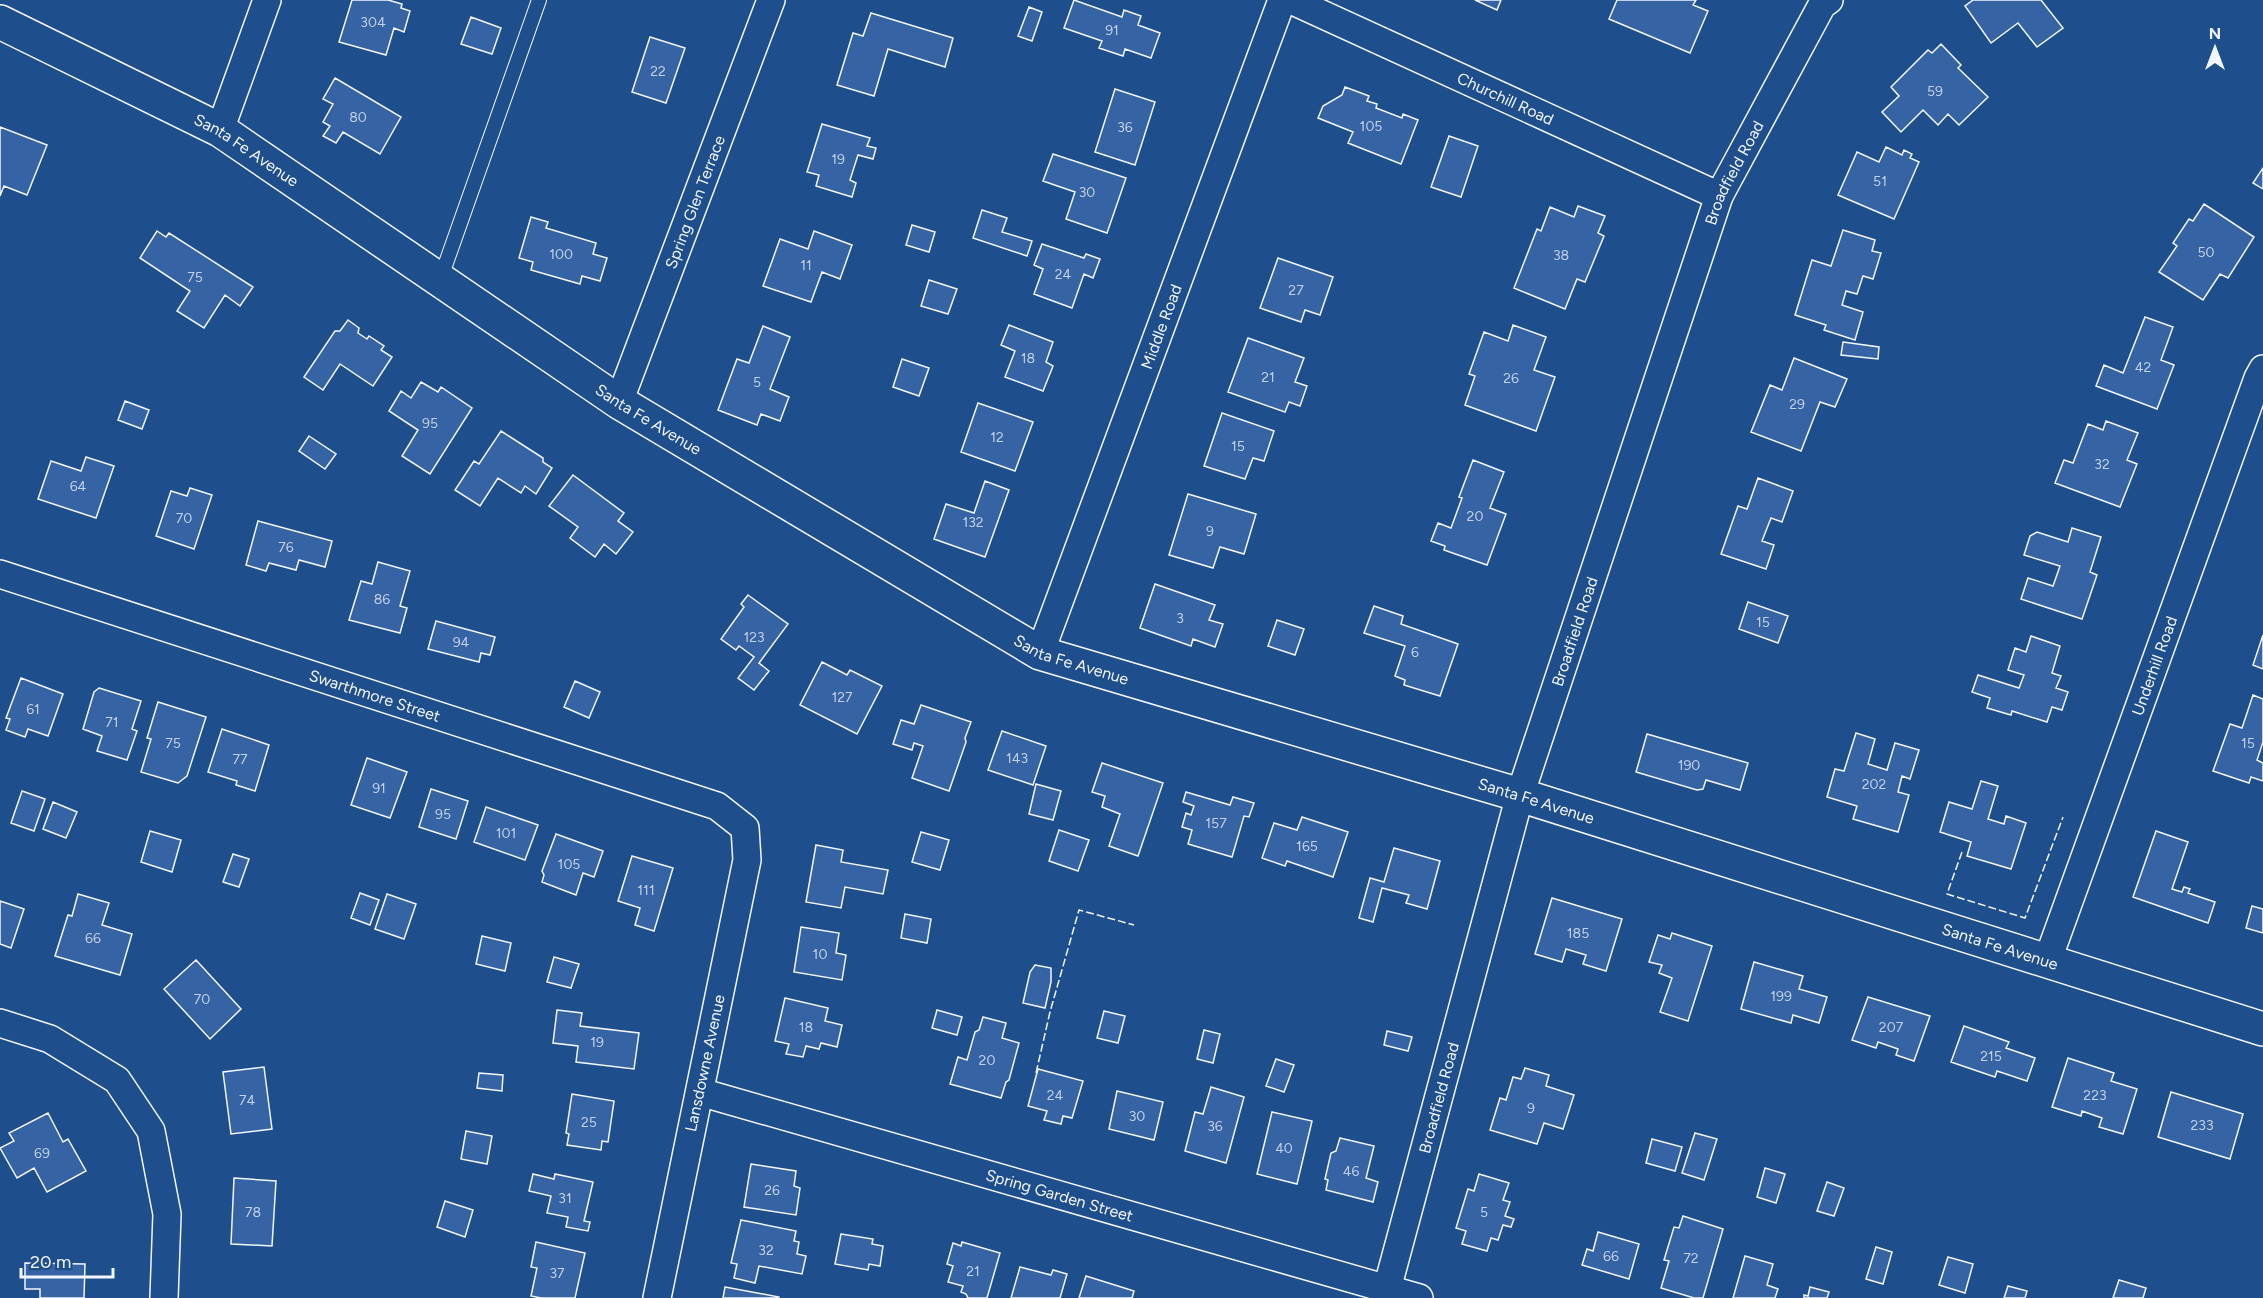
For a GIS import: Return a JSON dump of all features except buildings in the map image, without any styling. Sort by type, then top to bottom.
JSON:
[{"type":"main road","name":"Santa Fe Avenue","points":[[0,22],[220,130],[619,402],[1040,653],[1520,795],[2263,1029]]},
{"type":"street","points":[[220,130],[267,0]]},
{"type":"street","name":"Spring Glen Terrace","points":[[619,402],[771,0]]},
{"type":"street","name":"Middle Road","points":[[1040,653],[1282,0]]},
{"type":"street","name":"Churchill Road","points":[[1291,0],[1719,196]]},
{"type":"street","name":"Broadfield Road","points":[[1387,1289],[1520,795],[1719,196],[1822,5],[1829,0]]},
{"type":"street","name":"Underhill Road","points":[[2047,962],[2263,369]]},
{"type":"street","name":"Swarthmore Street","points":[[0,574],[717,806],[746,828]]},
{"type":"street","name":"Lansdowne Avenue","points":[[657,1298],[747,860],[746,828]]},
{"type":"street","points":[[0,1023],[50,1039],[117,1080],[151,1131],[167,1214],[164,1298]]},
{"type":"street","name":"Spring Garden Street","points":[[700,1092],[1419,1298]]},
{"type":"lane","points":[[440,280],[539,0]]},
{"type":"fence","points":[[1962,852],[1947,894],[2025,918],[2063,817]]},
{"type":"fence","points":[[1036,1073],[1050,1012],[1079,910],[1134,925]]}]
